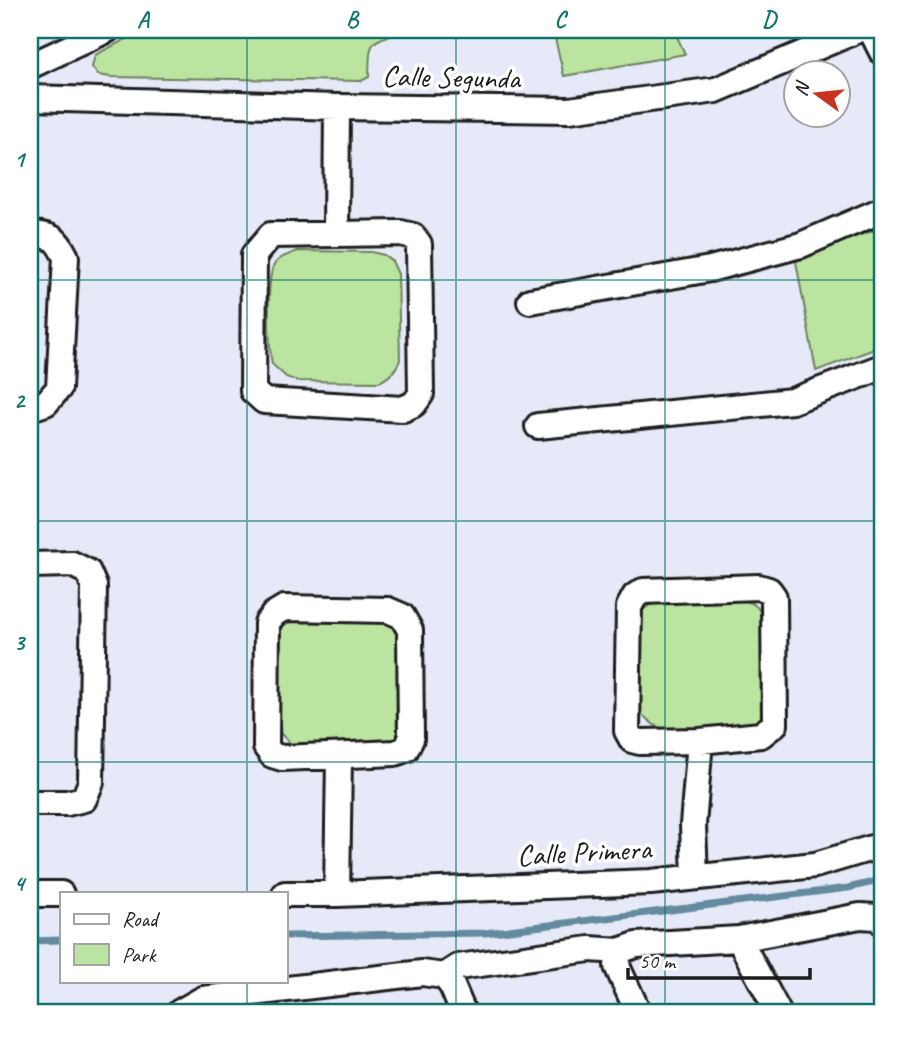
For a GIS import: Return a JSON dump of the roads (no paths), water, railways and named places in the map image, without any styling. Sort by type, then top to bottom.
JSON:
[{"type":"street","points":[[30,66],[107,30]]},
{"type":"street","name":"Calle Segunda","points":[[30,98],[337,107],[569,110],[716,90],[858,30]]},
{"type":"street","points":[[871,30],[882,52]]},
{"type":"street","points":[[336,234],[337,107]]},
{"type":"street","points":[[530,301],[710,269],[802,244],[882,210]]},
{"type":"street","points":[[401,233],[412,236],[419,244],[421,394],[414,404],[403,409],[272,403],[264,401],[253,391],[254,255],[271,235],[336,234],[401,233]]},
{"type":"street","points":[[30,234],[46,235],[58,241],[66,257],[59,388],[46,402],[30,408]]},
{"type":"street","points":[[538,426],[792,401],[882,367]]},
{"type":"street","points":[[30,565],[72,564],[88,572],[94,586],[91,782],[84,799],[66,803],[30,803]]},
{"type":"street","points":[[759,586],[769,590],[774,597],[775,724],[761,735],[700,741],[640,742],[632,740],[627,731],[629,607],[635,596],[643,591],[759,586]]},
{"type":"street","points":[[284,608],[388,610],[401,616],[410,629],[411,739],[406,749],[395,753],[339,757],[282,758],[272,755],[266,747],[267,623],[274,614],[284,608]]},
{"type":"street","points":[[695,877],[693,825],[700,741]]},
{"type":"street","points":[[337,894],[339,757]]},
{"type":"street","name":"Calle Primera","points":[[287,894],[652,881],[815,864],[882,845]]},
{"type":"street","points":[[30,894],[60,894]]},
{"type":"street","points":[[180,1012],[203,999],[422,973],[444,976],[458,967],[590,949],[619,951],[636,944],[739,939],[860,916],[877,917],[882,922]]},
{"type":"street","points":[[739,939],[778,1012]]},
{"type":"street","points":[[619,951],[617,966],[638,1012]]},
{"type":"street","points":[[444,976],[452,986],[463,1012]]},
{"type":"waterway","points":[[287,936],[485,933],[848,888],[882,880]]},
{"type":"waterway","points":[[30,941],[60,940]]}]
